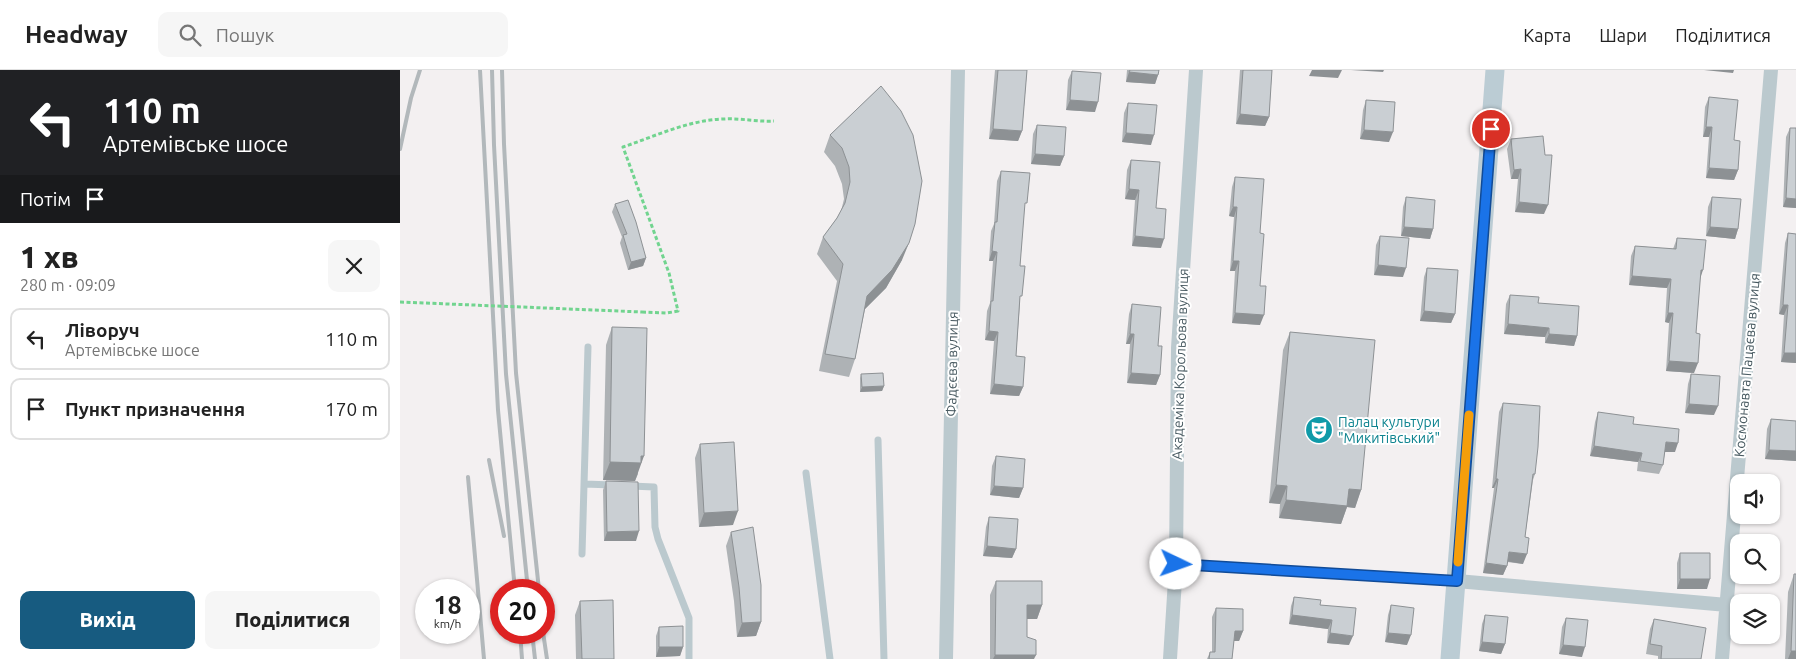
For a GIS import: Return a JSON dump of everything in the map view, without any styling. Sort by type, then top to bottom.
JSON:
[{"type":"main road","points":[[1450,659],[1495,70]]},
{"type":"street","name":"Фадєєва вулиця","points":[[946,659],[958,70]]},
{"type":"street","name":"Академіка Корольова вулиця","points":[[1170,659],[1176,564],[1178,348],[1196,70]]},
{"type":"street","name":"Космонавта Пацаєва вулиця","points":[[1722,659],[1771,70]]},
{"type":"street","points":[[1457,581],[1727,604]]},
{"type":"lane","points":[[582,554],[588,347]]},
{"type":"lane","points":[[878,440],[884,659]]},
{"type":"lane","points":[[806,473],[830,659]]},
{"type":"lane","points":[[584,484],[654,487],[655,527],[689,618],[688,659]]},
{"type":"lane","points":[[1176,564],[1457,581]]},
{"type":"path","points":[[400,302],[667,313],[678,311],[669,274],[623,147],[694,122],[723,118],[762,122],[774,121]]},
{"type":"building","points":[[998,70],[1027,70],[1022,131],[993,129]]},
{"type":"building","points":[[1130,70],[1159,70],[1158,75],[1129,72]]},
{"type":"building","points":[[1243,70],[1272,70],[1269,117],[1240,114]]},
{"type":"building","points":[[1072,71],[1101,73],[1098,102],[1070,100]]},
{"type":"building","points":[[881,86],[901,111],[913,135],[922,181],[915,224],[909,243],[892,270],[867,296],[855,359],[825,354],[843,264],[823,237],[845,203],[850,182],[849,167],[842,148],[830,135]]},
{"type":"building","points":[[1709,97],[1738,100],[1734,140],[1740,141],[1738,170],[1709,168],[1712,127],[1706,127]]},
{"type":"building","points":[[1366,100],[1395,102],[1393,132],[1364,130]]},
{"type":"building","points":[[1128,103],[1157,105],[1154,135],[1126,133]]},
{"type":"building","points":[[1037,125],[1066,127],[1064,156],[1035,154]]},
{"type":"building","points":[[1790,128],[1796,128],[1796,199],[1786,198]]},
{"type":"building","points":[[1543,136],[1545,155],[1552,155],[1548,205],[1519,202],[1521,169],[1514,170],[1511,139]]},
{"type":"building","points":[[1131,160],[1160,162],[1156,208],[1166,209],[1164,239],[1135,236],[1139,190],[1129,189]]},
{"type":"building","points":[[1001,171],[1030,173],[1027,203],[1025,203],[1020,266],[1025,266],[1022,296],[1020,296],[1016,356],[1025,357],[1023,387],[994,384],[998,332],[989,331],[997,252],[992,251],[995,222],[997,222]]},
{"type":"building","points":[[1235,177],[1264,179],[1260,233],[1264,234],[1260,286],[1266,286],[1264,315],[1235,313],[1239,261],[1233,261],[1237,207],[1233,207]]},
{"type":"building","points":[[1406,197],[1435,200],[1433,229],[1404,227]]},
{"type":"building","points":[[1712,197],[1741,199],[1738,229],[1710,227]]},
{"type":"building","points":[[628,200],[646,258],[631,262],[623,235],[627,234],[615,204]]},
{"type":"building","points":[[1788,233],[1796,234],[1796,353],[1784,353],[1788,305],[1783,305]]},
{"type":"building","points":[[1380,236],[1409,238],[1406,268],[1378,265]]},
{"type":"building","points":[[1677,238],[1706,240],[1703,270],[1701,270],[1696,333],[1700,334],[1698,363],[1669,361],[1673,313],[1668,313],[1671,279],[1632,276],[1635,246],[1676,249]]},
{"type":"building","points":[[1427,268],[1458,270],[1455,314],[1424,311]]},
{"type":"building","points":[[1510,295],[1539,297],[1538,303],[1579,306],[1577,336],[1549,334],[1549,328],[1508,324]]},
{"type":"building","points":[[1132,304],[1161,307],[1158,346],[1162,346],[1160,375],[1131,373],[1134,334],[1130,334]]},
{"type":"building","points":[[612,327],[647,328],[644,456],[641,456],[641,463],[610,462]]},
{"type":"building","name":"Палац культури \"Микитівський\"","points":[[1290,332],[1375,340],[1361,490],[1349,489],[1347,506],[1286,500],[1287,486],[1276,485]]},
{"type":"building","points":[[883,373],[884,386],[862,387],[861,374]]},
{"type":"building","points":[[1691,374],[1720,376],[1718,406],[1689,404]]},
{"type":"building","points":[[1503,403],[1540,406],[1535,474],[1533,474],[1525,537],[1529,538],[1527,554],[1509,552],[1507,566],[1486,563],[1498,479],[1496,479]]},
{"type":"building","points":[[1598,412],[1634,417],[1633,424],[1679,429],[1678,443],[1666,442],[1663,465],[1640,461],[1642,453],[1594,446]]},
{"type":"building","points":[[1771,419],[1796,421],[1796,451],[1769,450]]},
{"type":"building","points":[[734,442],[738,511],[704,513],[700,444]]},
{"type":"building","points":[[996,456],[1025,459],[1023,488],[994,486]]},
{"type":"building","points":[[606,481],[638,482],[639,531],[607,532]]},
{"type":"building","points":[[989,517],[1018,519],[1016,549],[987,546]]},
{"type":"building","points":[[753,527],[761,585],[761,622],[742,623],[731,532]]},
{"type":"building","points":[[1680,553],[1710,553],[1710,579],[1680,579]]},
{"type":"building","points":[[1794,574],[1796,574],[1796,651],[1791,651]]},
{"type":"building","points":[[996,581],[1042,581],[1042,605],[1027,605],[1027,637],[1036,640],[1036,655],[995,655]]},
{"type":"building","points":[[1294,597],[1321,600],[1320,605],[1356,608],[1353,636],[1330,633],[1332,620],[1292,615]]},
{"type":"building","points":[[613,600],[614,659],[582,659],[580,601]]},
{"type":"building","points":[[1391,605],[1414,608],[1411,635],[1388,633]]},
{"type":"building","points":[[1216,608],[1243,609],[1243,631],[1235,631],[1232,659],[1209,659],[1210,652],[1215,652]]},
{"type":"building","points":[[1485,615],[1508,617],[1505,644],[1482,642]]},
{"type":"building","points":[[1566,618],[1588,620],[1585,647],[1563,645]]},
{"type":"building","points":[[1654,619],[1706,628],[1701,659],[1661,659],[1662,646],[1650,644]]},
{"type":"building","points":[[683,626],[683,647],[659,647],[659,627]]},
{"type":"railway","points":[[400,149],[411,98],[420,70]]},
{"type":"railway","points":[[480,70],[498,410],[514,579]]},
{"type":"railway","points":[[492,70],[506,374],[527,579]]},
{"type":"railway","points":[[502,70],[516,373],[538,579]]},
{"type":"railway","points":[[489,460],[504,536]]},
{"type":"railway","points":[[468,477],[484,659]]},
{"type":"railway","points":[[521,644],[522,659]]},
{"type":"railway","points":[[533,644],[535,659]]},
{"type":"railway","points":[[545,644],[547,659]]},
{"type":"slow traffic","points":[[1458,562],[1469,415]]},
{"type":"place","name":"Палац культури \"Микитівський\"","points":[[1319,430]]},
{"type":"route","points":[[1176,564],[1457,581],[1491,129]]}]
